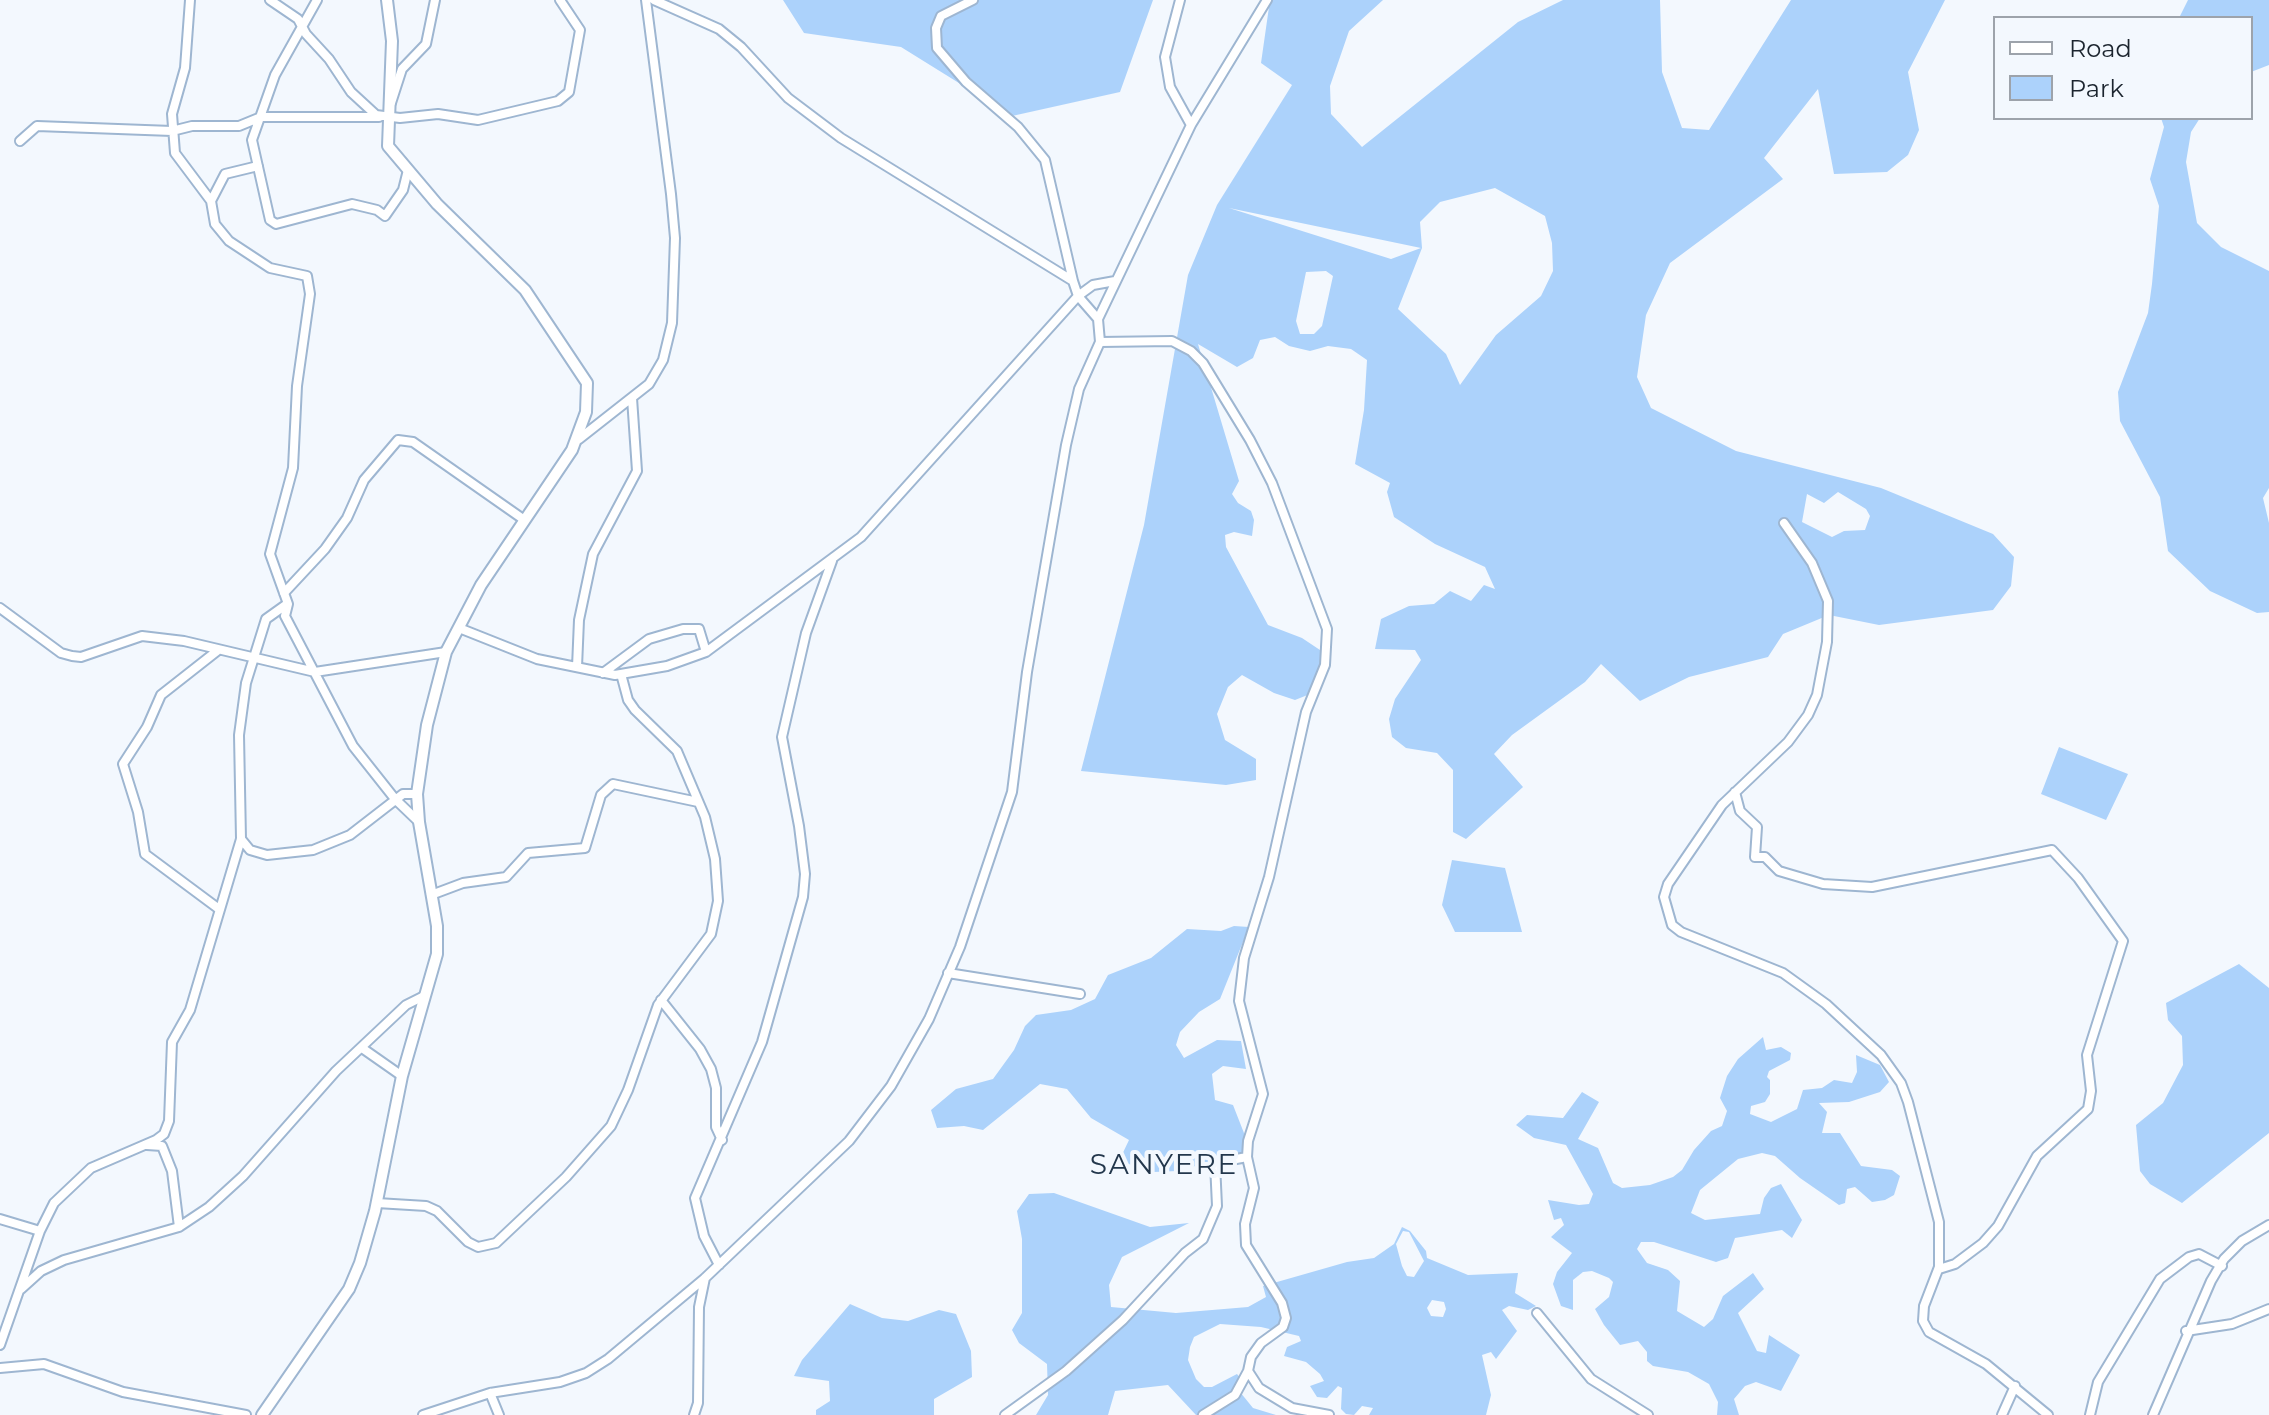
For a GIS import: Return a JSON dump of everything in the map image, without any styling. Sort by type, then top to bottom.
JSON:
[{"type":"main road","points":[[262,1415],[349,1289],[360,1263],[377,1203],[402,1076],[437,949],[417,794],[427,725],[446,652],[481,585],[572,450],[585,417],[587,391],[573,357],[525,290],[434,201],[394,157],[386,142],[391,114],[392,41],[387,0]]},
{"type":"street","points":[[190,0],[185,68],[172,114],[175,153],[211,201],[215,224],[229,241],[270,268],[307,276],[310,294],[297,386],[293,468],[270,554],[288,604],[285,616],[342,729],[395,799],[419,822]]},
{"type":"street","points":[[270,0],[303,24],[306,34],[329,59],[351,92],[376,115],[391,114]]},
{"type":"street","points":[[317,0],[275,75],[252,140],[270,220],[276,224],[352,204],[377,210],[385,216],[403,190],[408,170]]},
{"type":"street","points":[[391,114],[402,69],[426,44],[435,0]]},
{"type":"street","points":[[20,141],[37,126],[172,131],[192,126],[239,126],[261,117],[391,114],[438,114],[478,120],[565,97],[575,70],[580,30],[560,0]]},
{"type":"street","points":[[572,450],[583,433],[649,384],[663,360],[672,309],[675,238],[646,0]]},
{"type":"street","points":[[654,0],[719,29],[741,47],[788,98],[841,138],[1073,281]]},
{"type":"street","points":[[973,0],[941,16],[936,28],[937,48],[966,82],[1018,127],[1045,160],[1073,281],[1078,296],[1098,319]]},
{"type":"street","points":[[1180,0],[1165,57],[1170,87],[1191,125]]},
{"type":"street","points":[[423,1415],[490,1393],[560,1382],[586,1373],[705,1278],[866,1120],[921,1033],[979,894],[1012,792],[1027,672],[1066,445],[1079,389],[1100,342],[1098,319],[1191,125],[1267,0]]},
{"type":"street","points":[[211,201],[225,174],[258,166]]},
{"type":"street","points":[[459,628],[525,655],[603,673],[621,674],[667,666],[706,652],[832,560],[880,517],[1078,296],[1093,285],[1115,281]]},
{"type":"street","points":[[1100,342],[1172,341],[1203,363],[1272,483],[1327,629],[1329,643],[1325,665],[1306,712],[1269,877],[1239,987],[1239,1001],[1263,1094],[1248,1141],[1247,1157],[1254,1188],[1245,1224],[1246,1245],[1282,1303],[1286,1318],[1283,1327],[1261,1343],[1251,1357],[1248,1371],[1235,1395],[1203,1415]]},
{"type":"street","points":[[577,667],[579,620],[593,554],[637,471],[632,398]]},
{"type":"street","points":[[284,593],[325,549],[347,518],[364,480],[398,440],[413,442],[523,519]]},
{"type":"street","points":[[1784,523],[1812,563],[1828,601],[1826,654],[1817,695],[1808,715],[1788,742],[1722,805],[1668,884],[1664,897],[1672,925],[1690,937],[1783,973],[1826,1004],[1881,1055],[1901,1083],[1923,1148],[1939,1222],[1939,1267],[1924,1306],[1923,1321],[1929,1332],[2015,1386],[2048,1415]]},
{"type":"street","points":[[719,1265],[704,1236],[695,1198],[762,1042],[803,897],[805,874],[799,826],[782,737],[806,633],[832,560]]},
{"type":"street","points":[[13,1303],[54,1203],[91,1168],[164,1134],[169,1121],[172,1042],[190,1010],[241,839],[239,735],[251,659],[266,619],[288,604]]},
{"type":"street","points":[[0,608],[61,653],[81,657],[142,636],[184,641],[315,672],[446,652]]},
{"type":"street","points":[[603,673],[630,650],[671,631],[699,629],[706,652]]},
{"type":"street","points":[[217,651],[161,695],[147,727],[123,764],[138,812],[145,854],[219,909]]},
{"type":"street","points":[[377,1203],[426,1206],[437,1211],[468,1242],[478,1247],[496,1243],[566,1177],[611,1126],[661,1000],[692,964],[715,924],[715,859],[698,802],[677,751],[635,710],[628,700],[621,674]]},
{"type":"street","points":[[431,895],[463,883],[506,877],[528,853],[585,848],[601,795],[613,784],[698,802]]},
{"type":"street","points":[[1735,792],[1740,811],[1757,827],[1755,857],[1765,857],[1779,871],[1823,884],[1872,887],[2052,850],[2078,878],[2123,941],[2087,1055],[2091,1091],[2088,1109],[2037,1156],[1998,1226],[1983,1243],[1955,1264],[1939,1271],[1939,1267]]},
{"type":"street","points":[[241,839],[250,850],[267,855],[313,850],[350,835],[403,794],[417,794]]},
{"type":"street","points":[[948,973],[1080,994]]},
{"type":"street","points":[[0,1345],[17,1292],[37,1274],[64,1260],[179,1227],[218,1200],[311,1097],[406,1005],[422,997]]},
{"type":"street","points":[[661,1000],[700,1049],[711,1069],[716,1088],[716,1127],[722,1140]]},
{"type":"street","points":[[362,1048],[402,1076]]},
{"type":"street","points":[[146,1145],[162,1146],[167,1158],[172,1171],[179,1227]]},
{"type":"street","points":[[1005,1415],[1066,1371],[1123,1320],[1159,1279],[1203,1239],[1217,1206],[1215,1163],[1247,1157]]},
{"type":"street","points":[[0,1219],[40,1231]]},
{"type":"street","points":[[2153,1415],[2186,1331],[2211,1281],[2242,1241],[2269,1225]]},
{"type":"street","points":[[2090,1415],[2098,1382],[2160,1279],[2189,1257],[2199,1254],[2222,1266]]},
{"type":"street","points":[[694,1415],[698,1403],[699,1307],[705,1278]]},
{"type":"street","points":[[2186,1331],[2232,1324],[2269,1309]]},
{"type":"street","points":[[1537,1313],[1591,1379],[1648,1415]]},
{"type":"street","points":[[0,1368],[44,1364],[123,1392],[246,1415]]},
{"type":"street","points":[[1248,1371],[1259,1388],[1292,1408],[1329,1415]]},
{"type":"street","points":[[2002,1415],[2015,1386]]},
{"type":"street","points":[[490,1393],[499,1415]]},
{"type":"green space","points":[[783,0],[1153,0],[1120,92],[1012,116],[901,47],[804,33]]},
{"type":"green space","points":[[1270,0],[1383,0],[1349,31],[1330,86],[1331,114],[1362,147],[1518,22],[1563,0],[1660,0],[1662,72],[1682,128],[1709,130],[1791,0],[1945,0],[1908,72],[1919,130],[1908,155],[1887,172],[1834,174],[1818,89],[1764,158],[1783,179],[1670,263],[1646,315],[1637,377],[1651,408],[1736,451],[1881,488],[1993,534],[2014,557],[2011,586],[1993,610],[1879,625],[1829,615],[1783,634],[1768,657],[1689,677],[1640,701],[1601,664],[1585,682],[1512,735],[1494,754],[1523,787],[1466,839],[1453,832],[1453,770],[1437,753],[1406,748],[1392,737],[1389,719],[1395,699],[1421,660],[1415,650],[1375,649],[1381,619],[1409,606],[1434,604],[1450,591],[1471,601],[1484,585],[1495,589],[1485,567],[1435,544],[1394,517],[1387,492],[1390,483],[1355,464],[1364,410],[1367,360],[1351,349],[1328,346],[1310,351],[1289,346],[1275,337],[1260,340],[1253,358],[1237,367],[1198,344],[1239,481],[1232,494],[1238,503],[1251,511],[1254,520],[1252,536],[1234,532],[1225,535],[1226,547],[1268,625],[1302,638],[1323,652],[1328,670],[1310,694],[1295,700],[1274,693],[1242,675],[1228,687],[1217,714],[1225,740],[1256,759],[1256,780],[1226,785],[1081,771],[1144,525],[1188,275],[1217,205],[1292,85],[1261,63]],"holes":[[[1495,188],[1545,216],[1552,243],[1553,271],[1541,296],[1496,335],[1460,385],[1446,354],[1398,309],[1422,248],[1420,222],[1440,202]],[[1229,208],[1421,248],[1391,259]],[[1326,271],[1333,276],[1322,326],[1314,334],[1300,334],[1296,321],[1306,272]],[[1838,492],[1866,509],[1870,516],[1865,530],[1844,531],[1832,537],[1802,522],[1807,494],[1824,503]]]},
{"type":"green space","points":[[2188,0],[2269,0],[2269,65],[2253,71],[2253,16],[2180,16]]},
{"type":"green space","points":[[2162,120],[2199,120],[2191,132],[2186,162],[2197,223],[2221,247],[2269,271],[2269,488],[2263,498],[2269,523],[2269,612],[2257,613],[2210,591],[2168,551],[2160,497],[2120,421],[2118,392],[2148,313],[2159,206],[2150,179],[2164,127]]},
{"type":"green space","points":[[2059,747],[2128,774],[2106,820],[2041,794]]},
{"type":"green space","points":[[1452,860],[1505,868],[1522,932],[1455,932],[1442,905]]},
{"type":"green space","points":[[1234,926],[1249,927],[1220,999],[1199,1012],[1180,1032],[1176,1045],[1184,1058],[1217,1040],[1241,1041],[1246,1069],[1223,1066],[1212,1074],[1215,1100],[1233,1105],[1251,1151],[1177,1171],[1154,1172],[1119,1161],[1129,1140],[1091,1118],[1067,1089],[1040,1084],[983,1130],[964,1126],[937,1128],[931,1110],[956,1089],[993,1079],[1014,1050],[1025,1026],[1036,1015],[1071,1010],[1095,999],[1108,975],[1151,958],[1187,929],[1221,931]]},
{"type":"green space","points":[[2239,964],[2269,988],[2269,1133],[2182,1203],[2150,1184],[2140,1171],[2136,1125],[2163,1103],[2183,1065],[2182,1036],[2168,1020],[2166,1003]]},
{"type":"green space","points":[[1763,1037],[1766,1050],[1781,1047],[1791,1053],[1790,1060],[1769,1071],[1770,1094],[1765,1102],[1751,1106],[1750,1114],[1771,1122],[1797,1109],[1803,1090],[1822,1088],[1834,1080],[1852,1083],[1857,1072],[1856,1055],[1880,1065],[1889,1082],[1880,1092],[1849,1102],[1819,1103],[1827,1112],[1822,1133],[1840,1133],[1861,1166],[1892,1170],[1900,1176],[1894,1195],[1885,1200],[1872,1202],[1855,1187],[1847,1189],[1845,1203],[1839,1205],[1775,1156],[1762,1153],[1738,1159],[1700,1190],[1691,1213],[1705,1220],[1760,1214],[1764,1198],[1771,1188],[1781,1184],[1802,1220],[1792,1238],[1782,1230],[1735,1238],[1728,1258],[1716,1262],[1654,1242],[1641,1242],[1637,1249],[1647,1263],[1668,1270],[1680,1281],[1677,1311],[1704,1327],[1713,1319],[1723,1296],[1753,1273],[1764,1289],[1738,1313],[1757,1351],[1766,1353],[1769,1335],[1800,1355],[1781,1391],[1756,1382],[1745,1386],[1734,1399],[1739,1415],[1717,1415],[1718,1402],[1709,1384],[1688,1372],[1653,1366],[1647,1361],[1647,1352],[1638,1341],[1620,1345],[1604,1325],[1595,1309],[1609,1297],[1613,1282],[1609,1278],[1592,1271],[1583,1272],[1573,1280],[1573,1310],[1561,1306],[1553,1284],[1557,1272],[1572,1253],[1551,1237],[1564,1225],[1561,1218],[1554,1220],[1548,1200],[1589,1204],[1593,1194],[1566,1145],[1534,1138],[1516,1125],[1527,1115],[1563,1118],[1582,1092],[1599,1102],[1578,1139],[1598,1148],[1613,1183],[1622,1188],[1650,1185],[1673,1177],[1682,1170],[1711,1131],[1722,1126],[1727,1111],[1720,1098],[1727,1076],[1738,1059]]},
{"type":"green space","points":[[1054,1193],[1150,1227],[1189,1223],[1122,1257],[1109,1285],[1111,1307],[1176,1313],[1248,1307],[1266,1297],[1263,1286],[1347,1262],[1374,1258],[1394,1244],[1402,1227],[1410,1231],[1426,1251],[1427,1258],[1468,1275],[1518,1273],[1515,1293],[1536,1306],[1528,1310],[1509,1306],[1502,1310],[1517,1331],[1496,1359],[1491,1352],[1482,1355],[1491,1395],[1486,1415],[1369,1415],[1373,1408],[1362,1406],[1354,1415],[1346,1414],[1341,1409],[1342,1388],[1338,1386],[1327,1398],[1317,1397],[1310,1386],[1324,1381],[1320,1374],[1306,1362],[1284,1356],[1287,1347],[1301,1341],[1299,1336],[1261,1327],[1220,1324],[1194,1337],[1188,1360],[1196,1379],[1204,1387],[1212,1387],[1237,1374],[1245,1384],[1240,1392],[1253,1408],[1276,1415],[1196,1415],[1168,1385],[1115,1391],[1108,1415],[1036,1415],[1048,1395],[1047,1364],[1019,1343],[1012,1330],[1022,1313],[1022,1239],[1017,1211],[1029,1194]],"holes":[[[1403,1231],[1409,1232],[1424,1261],[1414,1277],[1407,1276],[1396,1244]],[[1432,1300],[1444,1302],[1446,1309],[1443,1317],[1431,1316],[1427,1308]]]},
{"type":"green space","points":[[850,1304],[882,1318],[908,1321],[939,1310],[956,1314],[971,1351],[972,1377],[934,1399],[934,1415],[816,1415],[816,1410],[830,1401],[829,1381],[794,1376],[802,1360]]},
{"type":"district","name":"SANYERE","points":[[1164,1166]]}]
